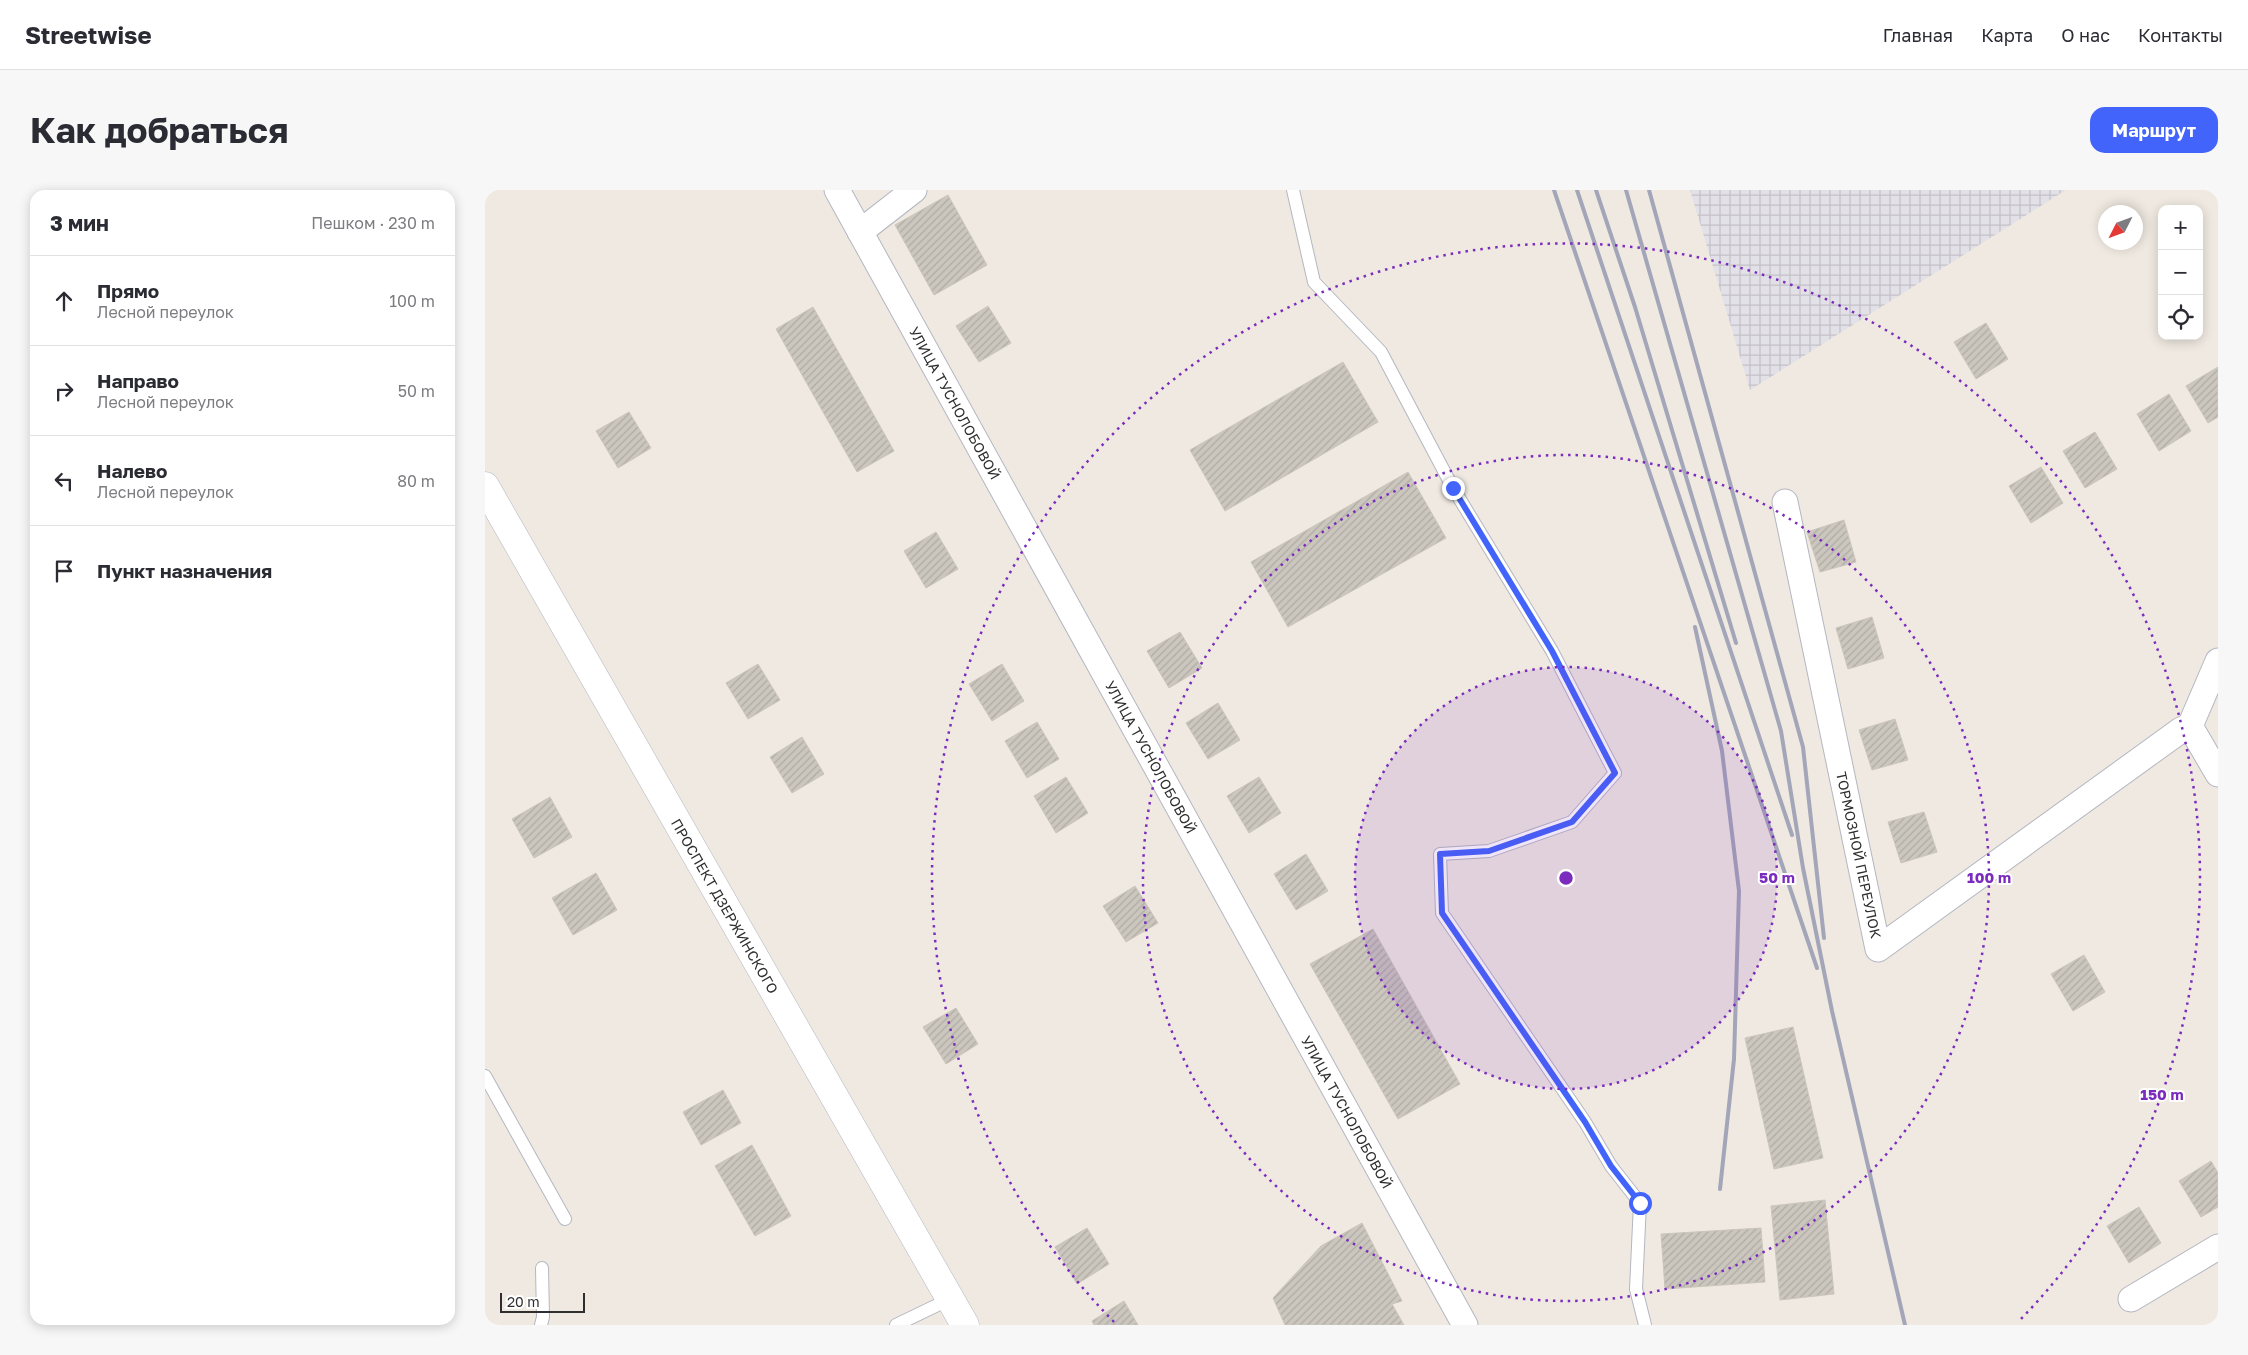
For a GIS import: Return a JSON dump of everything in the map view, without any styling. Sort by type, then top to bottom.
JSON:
[{"type":"street","name":"УЛИЦА ТУСНОЛОБОВОЙ","points":[[837,190],[1465,1325]]},
{"type":"street","points":[[860,232],[914,190]]},
{"type":"street","name":"ПРОСПЕКТ ДЗЕРЖИНСКОГО","points":[[485,486],[965,1325]]},
{"type":"street","name":"ТОРМОЗНОЙ ПЕРЕУЛОК","points":[[1785,502],[1878,949],[2181,730],[2190,726]]},
{"type":"street","points":[[2218,661],[2190,726],[2218,774]]},
{"type":"street","points":[[2131,1299],[2218,1247]]},
{"type":"lane","points":[[1293,190],[1314,282],[1381,352],[1453,488],[1552,651],[1615,773],[1572,822],[1489,851],[1440,854],[1442,913],[1585,1122],[1611,1166],[1640,1203],[1635,1289],[1645,1325]]},
{"type":"lane","points":[[485,1076],[565,1219]]},
{"type":"lane","points":[[541,1325],[543,1317],[542,1268]]},
{"type":"lane","points":[[896,1325],[951,1300]]},
{"type":"shaded area","points":[[1690,190],[2066,190],[1750,390]]},
{"type":"building","points":[[948,195],[987,265],[934,295],[895,225]]},
{"type":"building","points":[[988,306],[1011,343],[979,362],[956,326]]},
{"type":"building","points":[[813,307],[894,451],[857,472],[776,329]]},
{"type":"building","points":[[1986,323],[2008,359],[1976,379],[1954,342]]},
{"type":"building","points":[[1343,362],[1378,422],[1225,511],[1190,450]]},
{"type":"building","points":[[2218,367],[2218,417],[2208,423],[2186,386]]},
{"type":"building","points":[[2169,394],[2191,431],[2159,451],[2137,414]]},
{"type":"building","points":[[629,412],[651,448],[618,468],[596,431]]},
{"type":"building","points":[[2095,432],[2117,469],[2085,488],[2063,451]]},
{"type":"building","points":[[2041,467],[2063,503],[2031,523],[2009,486]]},
{"type":"building","points":[[1408,472],[1446,538],[1288,627],[1251,562]]},
{"type":"building","points":[[1844,520],[1856,562],[1820,572],[1807,532]]},
{"type":"building","points":[[936,532],[958,569],[926,588],[904,551]]},
{"type":"building","points":[[1872,617],[1884,658],[1848,669],[1836,628]]},
{"type":"building","points":[[1180,632],[1202,668],[1169,688],[1147,651]]},
{"type":"building","points":[[758,664],[780,700],[748,719],[726,683]]},
{"type":"building","points":[[1002,664],[1024,701],[992,721],[969,684]]},
{"type":"building","points":[[1218,703],[1240,740],[1208,759],[1186,723]]},
{"type":"building","points":[[1895,719],[1908,760],[1872,770],[1859,730]]},
{"type":"building","points":[[1037,722],[1059,759],[1027,778],[1005,741]]},
{"type":"building","points":[[802,737],[824,774],[792,793],[770,757]]},
{"type":"building","points":[[1066,777],[1088,813],[1056,833],[1034,796]]},
{"type":"building","points":[[1259,777],[1281,813],[1249,833],[1227,796]]},
{"type":"building","points":[[550,797],[572,837],[534,858],[512,819]]},
{"type":"building","points":[[1924,812],[1937,852],[1901,863],[1888,822]]},
{"type":"building","points":[[1306,854],[1328,891],[1296,910],[1274,874]]},
{"type":"building","points":[[596,873],[617,910],[573,935],[552,898]]},
{"type":"building","points":[[1135,886],[1158,923],[1126,942],[1103,906]]},
{"type":"building","points":[[1373,929],[1460,1084],[1398,1119],[1310,964]]},
{"type":"building","points":[[2084,955],[2105,992],[2073,1011],[2051,974]]},
{"type":"building","points":[[956,1008],[978,1044],[946,1064],[923,1027]]},
{"type":"building","points":[[1793,1027],[1823,1158],[1774,1169],[1745,1038]]},
{"type":"building","points":[[723,1090],[741,1123],[701,1145],[683,1112]]},
{"type":"building","points":[[752,1145],[791,1216],[755,1236],[715,1166]]},
{"type":"building","points":[[2211,1161],[2218,1173],[2218,1207],[2201,1217],[2179,1181]]},
{"type":"building","points":[[1825,1200],[1834,1294],[1780,1300],[1771,1206]]},
{"type":"building","points":[[2139,1207],[2161,1243],[2129,1263],[2107,1226]]},
{"type":"building","points":[[1362,1223],[1402,1301],[1392,1304],[1404,1325],[1285,1325],[1273,1298],[1321,1246]]},
{"type":"building","points":[[1087,1228],[1109,1264],[1077,1284],[1055,1247]]},
{"type":"building","points":[[1761,1228],[1765,1282],[1665,1289],[1661,1234]]},
{"type":"building","points":[[1124,1301],[1138,1325],[1094,1325],[1092,1321]]},
{"type":"railway","points":[[1554,190],[1817,968]]},
{"type":"railway","points":[[1577,190],[1792,835]]},
{"type":"railway","points":[[1596,190],[1635,307],[1736,643]]},
{"type":"railway","points":[[1626,190],[1781,731],[1803,868],[1832,1011],[1905,1325]]},
{"type":"railway","points":[[1649,190],[1803,747],[1824,938]]},
{"type":"railway","points":[[1695,627],[1722,751],[1739,891],[1734,1059],[1720,1189]]},
{"type":"route","points":[[1453,488],[1552,651],[1615,773],[1572,822],[1489,851],[1440,854],[1442,913],[1499,999],[1585,1122],[1611,1166],[1640,1203]]}]
